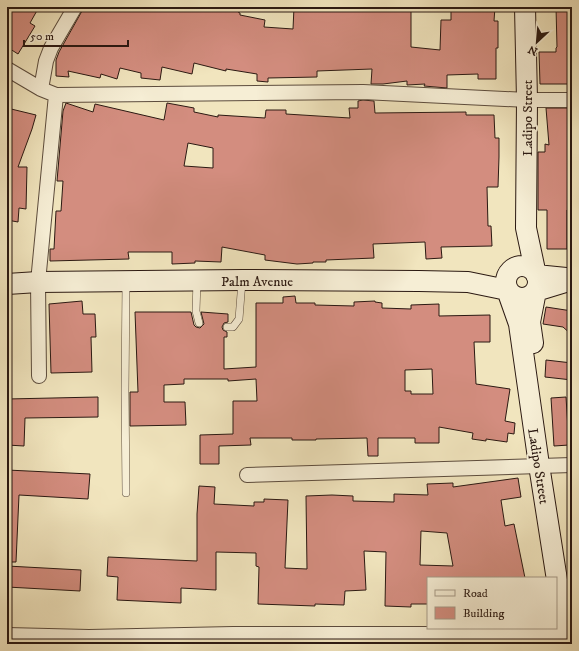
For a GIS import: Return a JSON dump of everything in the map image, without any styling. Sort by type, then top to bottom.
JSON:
[{"type":"main road","name":"Ladipo Street","points":[[525,7],[527,100],[526,228],[536,283],[530,322],[543,465]]},
{"type":"main road","name":"Ladipo Street","points":[[526,228],[507,282],[519,324],[569,633]]},
{"type":"main road","points":[[507,282],[510,271],[519,266],[529,268],[536,283],[572,279]]},
{"type":"main road","name":"Palm Avenue","points":[[7,284],[38,282],[242,280],[507,282],[514,297],[524,299],[533,295],[536,283]]},
{"type":"street","points":[[40,90],[46,61],[51,48],[75,7]]},
{"type":"street","points":[[7,68],[40,90],[56,95],[363,92],[527,100],[572,100]]},
{"type":"street","points":[[40,376],[38,282],[56,95]]},
{"type":"street","points":[[247,475],[572,465]]},
{"type":"street","points":[[7,635],[89,637],[233,634],[569,633]]},
{"type":"lane","points":[[227,327],[233,327],[239,319],[242,280]]},
{"type":"lane","points":[[197,281],[196,311],[199,323]]},
{"type":"lane","points":[[126,282],[126,493]]},
{"type":"building","points":[[7,7],[39,7],[30,23],[35,26],[18,54],[7,47]]},
{"type":"building","points":[[83,7],[239,7],[238,12],[240,15],[265,20],[264,27],[293,29],[294,7],[371,7],[370,11],[411,9],[411,47],[440,50],[441,20],[451,20],[451,7],[495,7],[494,21],[498,21],[496,79],[478,79],[478,74],[447,75],[447,88],[424,86],[425,84],[407,85],[407,81],[371,84],[372,69],[317,71],[317,77],[268,78],[268,82],[257,81],[257,74],[226,69],[226,71],[194,63],[192,74],[162,67],[160,80],[141,78],[141,73],[120,68],[117,79],[101,74],[100,78],[68,71],[69,77],[56,76],[56,60],[59,52]]},
{"type":"building","points":[[556,7],[572,7],[572,84],[540,84],[539,52],[556,52]]},
{"type":"building","points":[[358,101],[374,101],[375,113],[466,112],[466,115],[494,115],[495,138],[499,138],[498,187],[487,187],[488,226],[491,226],[492,246],[441,247],[442,258],[426,259],[425,242],[373,244],[374,258],[326,260],[326,262],[297,264],[265,260],[265,255],[222,247],[221,262],[195,261],[195,263],[172,264],[172,252],[128,252],[129,259],[50,261],[50,249],[54,249],[56,211],[61,211],[63,181],[57,181],[63,111],[66,103],[93,112],[95,104],[164,120],[167,103],[194,108],[194,112],[218,117],[218,115],[265,118],[266,110],[286,110],[286,114],[350,118],[349,108],[358,108]],"holes":[[[188,143],[213,148],[213,168],[184,166]]]},
{"type":"building","points":[[7,108],[36,115],[18,167],[27,167],[26,209],[19,208],[18,222],[7,220]]},
{"type":"building","points":[[546,108],[572,108],[572,210],[567,210],[567,249],[547,249],[547,210],[538,210],[538,152],[545,152],[545,144],[549,145]]},
{"type":"building","points":[[295,296],[296,303],[315,303],[315,305],[354,306],[354,302],[375,301],[382,303],[382,308],[411,309],[411,305],[439,304],[439,316],[490,315],[490,342],[474,342],[476,384],[510,389],[505,421],[515,423],[514,434],[508,433],[507,442],[486,439],[486,441],[472,439],[473,433],[439,427],[439,443],[415,443],[415,438],[378,438],[378,456],[368,456],[367,438],[292,440],[292,438],[250,438],[251,445],[219,446],[219,464],[200,464],[200,435],[233,434],[233,401],[257,401],[256,379],[228,381],[228,379],[184,379],[184,384],[164,385],[164,402],[185,402],[186,425],[130,426],[130,392],[138,392],[135,312],[191,312],[194,325],[200,328],[204,324],[201,312],[228,314],[228,322],[224,323],[222,327],[223,330],[227,332],[227,337],[224,337],[224,369],[256,367],[256,303],[283,303],[283,297]],"holes":[[[432,369],[433,394],[411,394],[411,391],[405,391],[405,370]]]},
{"type":"building","points":[[82,301],[83,314],[95,314],[96,337],[91,337],[92,372],[51,373],[49,304]]},
{"type":"building","points":[[546,307],[572,311],[572,335],[563,327],[543,324]]},
{"type":"building","points":[[546,360],[572,363],[572,380],[545,377]]},
{"type":"building","points":[[98,397],[98,417],[25,418],[24,446],[7,445],[7,399]]},
{"type":"building","points":[[566,397],[569,445],[554,446],[551,398]]},
{"type":"building","points":[[7,470],[90,474],[88,499],[19,495],[16,562],[7,562]]},
{"type":"building","points":[[518,478],[521,497],[501,500],[505,526],[514,524],[525,577],[427,577],[427,604],[411,604],[411,607],[385,606],[386,552],[364,551],[366,590],[345,591],[344,605],[315,604],[315,606],[258,604],[259,567],[256,566],[256,553],[216,552],[216,590],[181,588],[181,603],[117,600],[118,577],[107,576],[108,557],[197,561],[197,514],[199,486],[215,487],[214,504],[254,506],[254,502],[264,502],[264,499],[288,500],[285,568],[307,569],[306,496],[353,496],[353,501],[394,502],[394,494],[428,495],[427,484],[453,483],[453,487]],"holes":[[[421,531],[447,533],[453,566],[420,565]]]},
{"type":"building","points":[[7,566],[81,570],[80,591],[7,587]]}]
